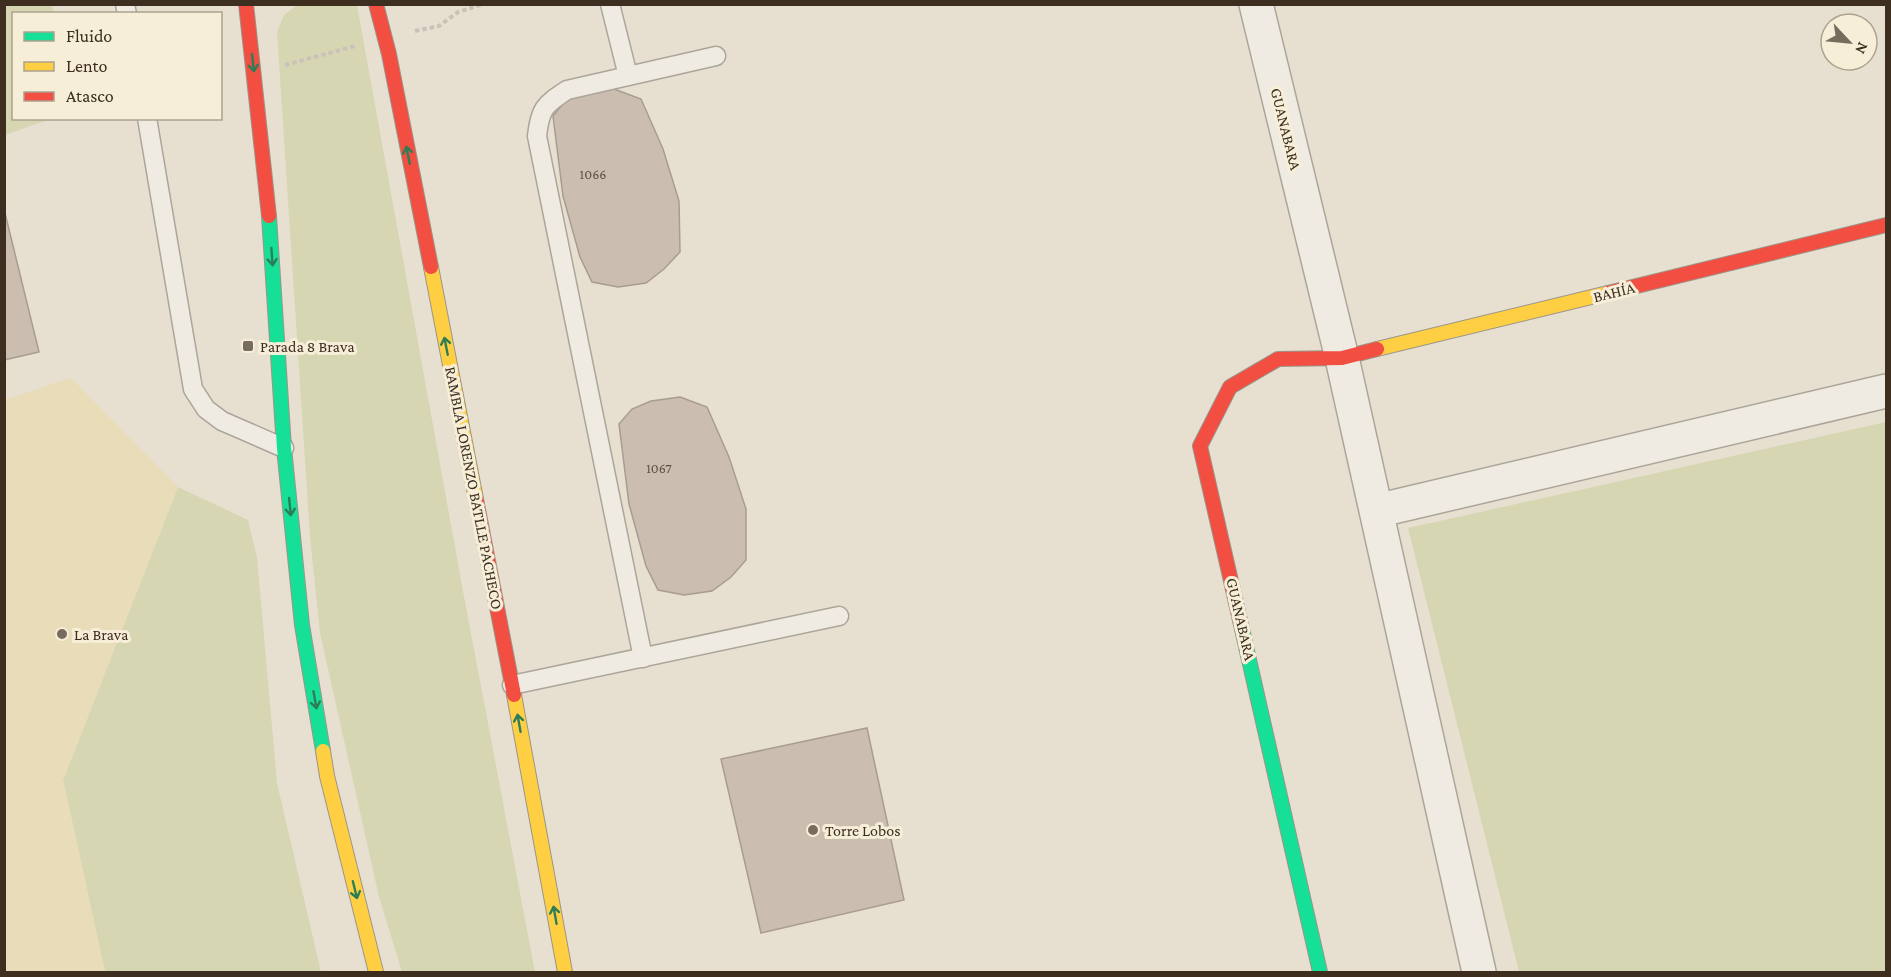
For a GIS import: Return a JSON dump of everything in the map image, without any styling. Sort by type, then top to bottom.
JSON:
[{"type":"main road","name":"RAMBLA LORENZO BATLLE PACHECO","points":[[376,4],[391,66],[512,685],[565,972]]},
{"type":"main road","points":[[251,10],[270,228],[284,448],[302,625],[327,776],[376,972]]},
{"type":"main road","name":"BAHÍA","points":[[1342,358],[1887,225]]},
{"type":"main road","name":"GUANABARA","points":[[1320,972],[1200,446],[1230,387],[1278,359],[1342,358]]},
{"type":"street","name":"GUANABARA","points":[[1256,4],[1342,358],[1479,972]]},
{"type":"street","points":[[1376,510],[1887,391]]},
{"type":"lane","points":[[610,4],[628,76]]},
{"type":"lane","points":[[643,658],[537,136],[539,117],[551,101],[567,90],[716,56]]},
{"type":"lane","points":[[147,120],[193,389],[206,409],[222,421],[284,448]]},
{"type":"lane","points":[[512,685],[839,616]]},
{"type":"green space","points":[[5,4],[52,5],[54,12],[12,12],[12,120],[48,120],[5,135]]},
{"type":"green space","points":[[297,5],[357,5],[463,591],[535,972],[402,972],[379,897],[320,633],[310,537],[277,32],[284,15]]},
{"type":"green space","points":[[1886,422],[1886,972],[1519,972],[1408,528]]},
{"type":"green space","points":[[178,487],[248,520],[257,557],[277,783],[321,972],[105,972],[63,780]]},
{"type":"sand","name":"La Brava","points":[[71,378],[178,487],[63,780],[105,972],[5,972],[5,400]]},
{"type":"building","points":[[614,89],[641,99],[663,149],[679,201],[680,252],[646,283],[618,287],[592,282],[580,257],[563,196],[553,116],[565,101],[585,92]]},
{"type":"building","points":[[4,209],[39,352],[4,360]]},
{"type":"building","points":[[680,397],[707,407],[729,457],[746,509],[746,560],[731,577],[712,591],[684,595],[658,590],[646,566],[629,504],[619,424],[632,409],[651,401]]},
{"type":"building","name":"Torre Lobos","points":[[867,728],[904,900],[761,933],[721,759]]},
{"type":"traffic: fast","points":[[269,216],[284,448],[302,625],[323,751]]},
{"type":"traffic: fast","points":[[1242,629],[1320,972]]},
{"type":"traffic: slow","points":[[431,267],[476,499]]},
{"type":"traffic: slow","points":[[1377,349],[1608,293]]},
{"type":"traffic: slow","points":[[514,695],[565,972]]},
{"type":"traffic: slow","points":[[323,751],[327,776],[376,972]]},
{"type":"traffic: jam","points":[[246,4],[269,216]]},
{"type":"traffic: jam","points":[[376,4],[389,54],[431,267]]},
{"type":"traffic: jam","points":[[1608,293],[1886,225]]},
{"type":"traffic: jam","points":[[1242,629],[1200,446],[1230,387],[1278,359],[1342,358],[1377,349]]},
{"type":"traffic: jam","points":[[476,499],[514,695]]},
{"type":"place","name":"Parada 8 Brava","points":[[248,346]]},
{"type":"place","name":"La Brava","points":[[62,634]]},
{"type":"place","name":"Torre Lobos","points":[[813,830]]}]
